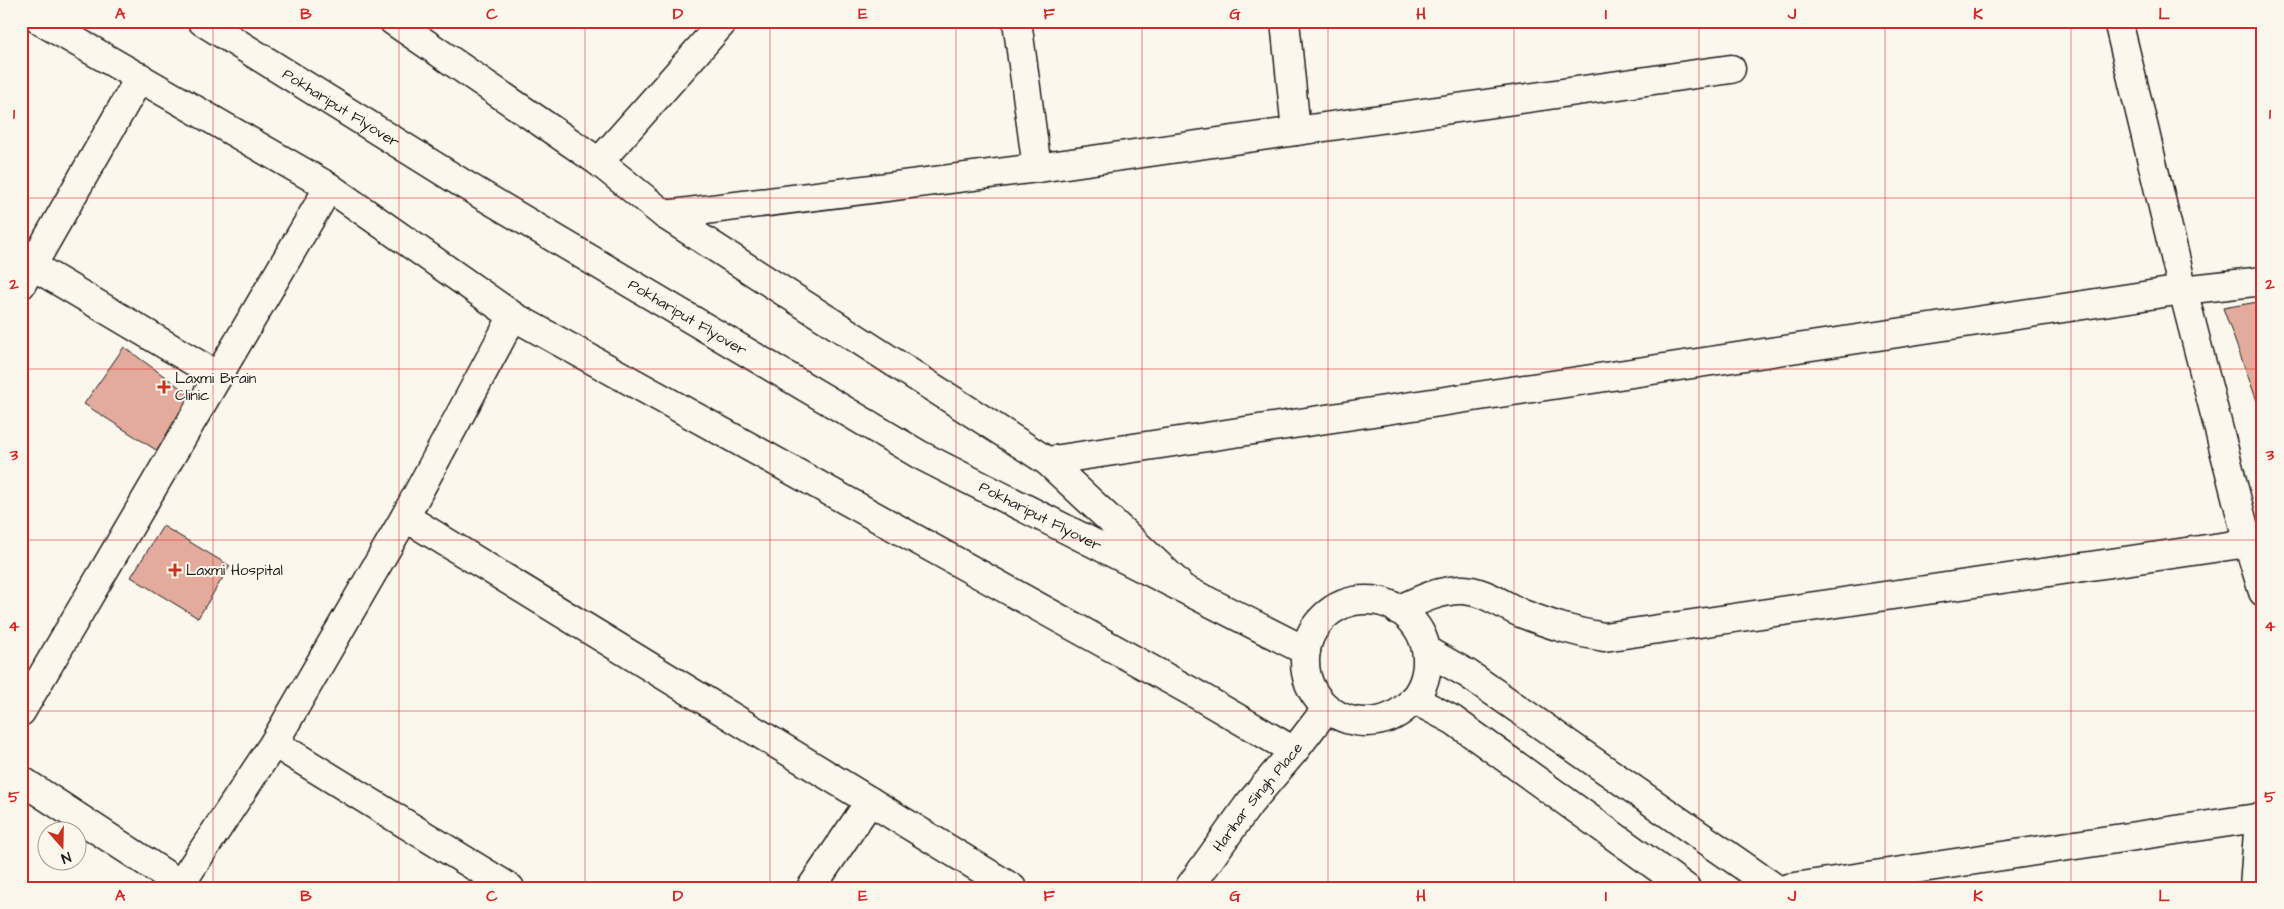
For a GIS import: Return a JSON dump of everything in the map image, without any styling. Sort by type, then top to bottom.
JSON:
[{"type":"street","points":[[41,21],[329,187],[513,316],[1194,693],[1294,751]]},
{"type":"street","name":"Pokhariput Flyover","points":[[202,21],[465,185],[920,455],[1306,651]]},
{"type":"street","points":[[393,21],[599,162],[665,215],[1047,461],[1186,590]]},
{"type":"street","points":[[599,162],[724,21]]},
{"type":"street","points":[[1017,21],[1037,168]]},
{"type":"street","points":[[1285,21],[1296,131]]},
{"type":"street","points":[[2118,21],[2183,290],[2248,544],[2263,592]]},
{"type":"street","points":[[665,215],[1037,168],[1732,69]]},
{"type":"street","points":[[140,77],[27,275],[218,376]]},
{"type":"street","points":[[21,712],[329,187]]},
{"type":"street","points":[[1047,461],[2183,290],[2263,281]]},
{"type":"street","points":[[21,780],[179,886],[274,743],[405,517],[513,316]]},
{"type":"street","points":[[405,517],[1012,888]]},
{"type":"street","points":[[1398,610],[1425,597],[1463,590],[1492,598],[1521,613],[1566,630],[1604,637],[2248,544]]},
{"type":"street","points":[[1367,600],[1388,604],[1406,615],[1420,631],[1427,651],[1426,672],[1419,692],[1405,708],[1387,719],[1366,722],[1344,719],[1326,708],[1313,692],[1306,672],[1306,651],[1313,631],[1328,615],[1346,604],[1367,600]]},
{"type":"street","points":[[1427,651],[1468,674],[1775,888]]},
{"type":"street","points":[[1413,699],[1460,725],[1686,888]]},
{"type":"street","name":"Harihar Singh Place","points":[[1188,888],[1249,804],[1294,751],[1326,708]]},
{"type":"street","points":[[274,743],[510,888]]},
{"type":"street","points":[[811,888],[870,801]]},
{"type":"street","points":[[1788,888],[2261,817],[2254,888]]},
{"type":"building","points":[[2263,301],[2263,400],[2257,401],[2223,308]]},
{"type":"building","points":[[124,347],[197,400],[164,455],[84,404]]},
{"type":"building","points":[[163,526],[230,566],[198,618],[131,577]]},
{"type":"place","name":"Laxmi Brain Clinic","points":[[164,387]]},
{"type":"place","name":"Laxmi Hospital","points":[[175,570]]}]
